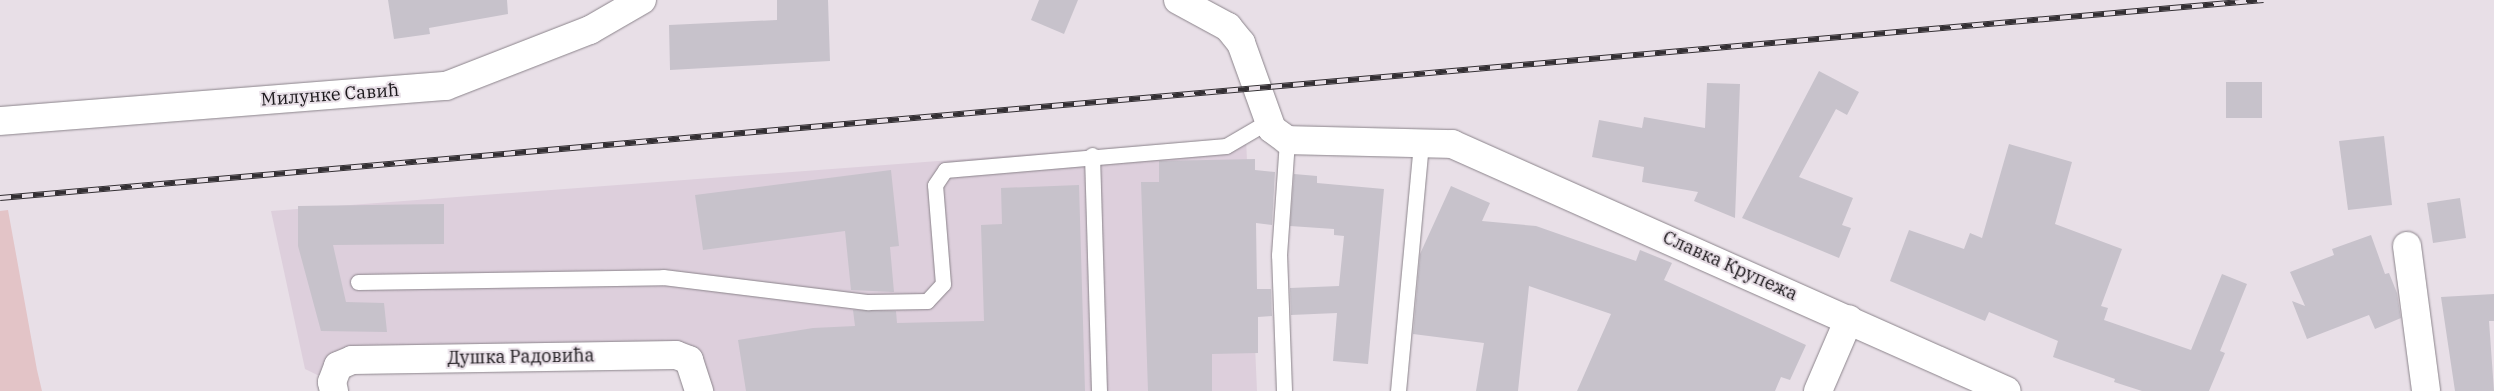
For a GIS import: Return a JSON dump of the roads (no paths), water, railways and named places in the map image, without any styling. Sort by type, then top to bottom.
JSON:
[{"type":"street","name":"Милунке Савић","points":[[0,121],[446,86],[590,30],[642,0]]},
{"type":"street","points":[[1178,0],[1228,27],[1241,43],[1278,130],[1421,143]]},
{"type":"street","name":"Славка Крупежа","points":[[1421,143],[1452,144],[1849,319],[2007,391]]},
{"type":"street","points":[[2407,246],[2426,391]]},
{"type":"street","points":[[1818,391],[1849,319]]},
{"type":"street","name":"Душка Радовића","points":[[333,386],[338,366],[352,360],[676,355],[688,360],[699,391]]},
{"type":"lane","points":[[358,282],[663,277],[868,302],[926,301],[943,284],[935,185],[946,170],[1092,155],[1226,146],[1278,130],[1278,255],[1284,390]]},
{"type":"lane","points":[[1398,391],[1421,143]]},
{"type":"lane","points":[[1092,155],[1099,391]]},
{"type":"railway","points":[[0,198],[2263,0]]}]
